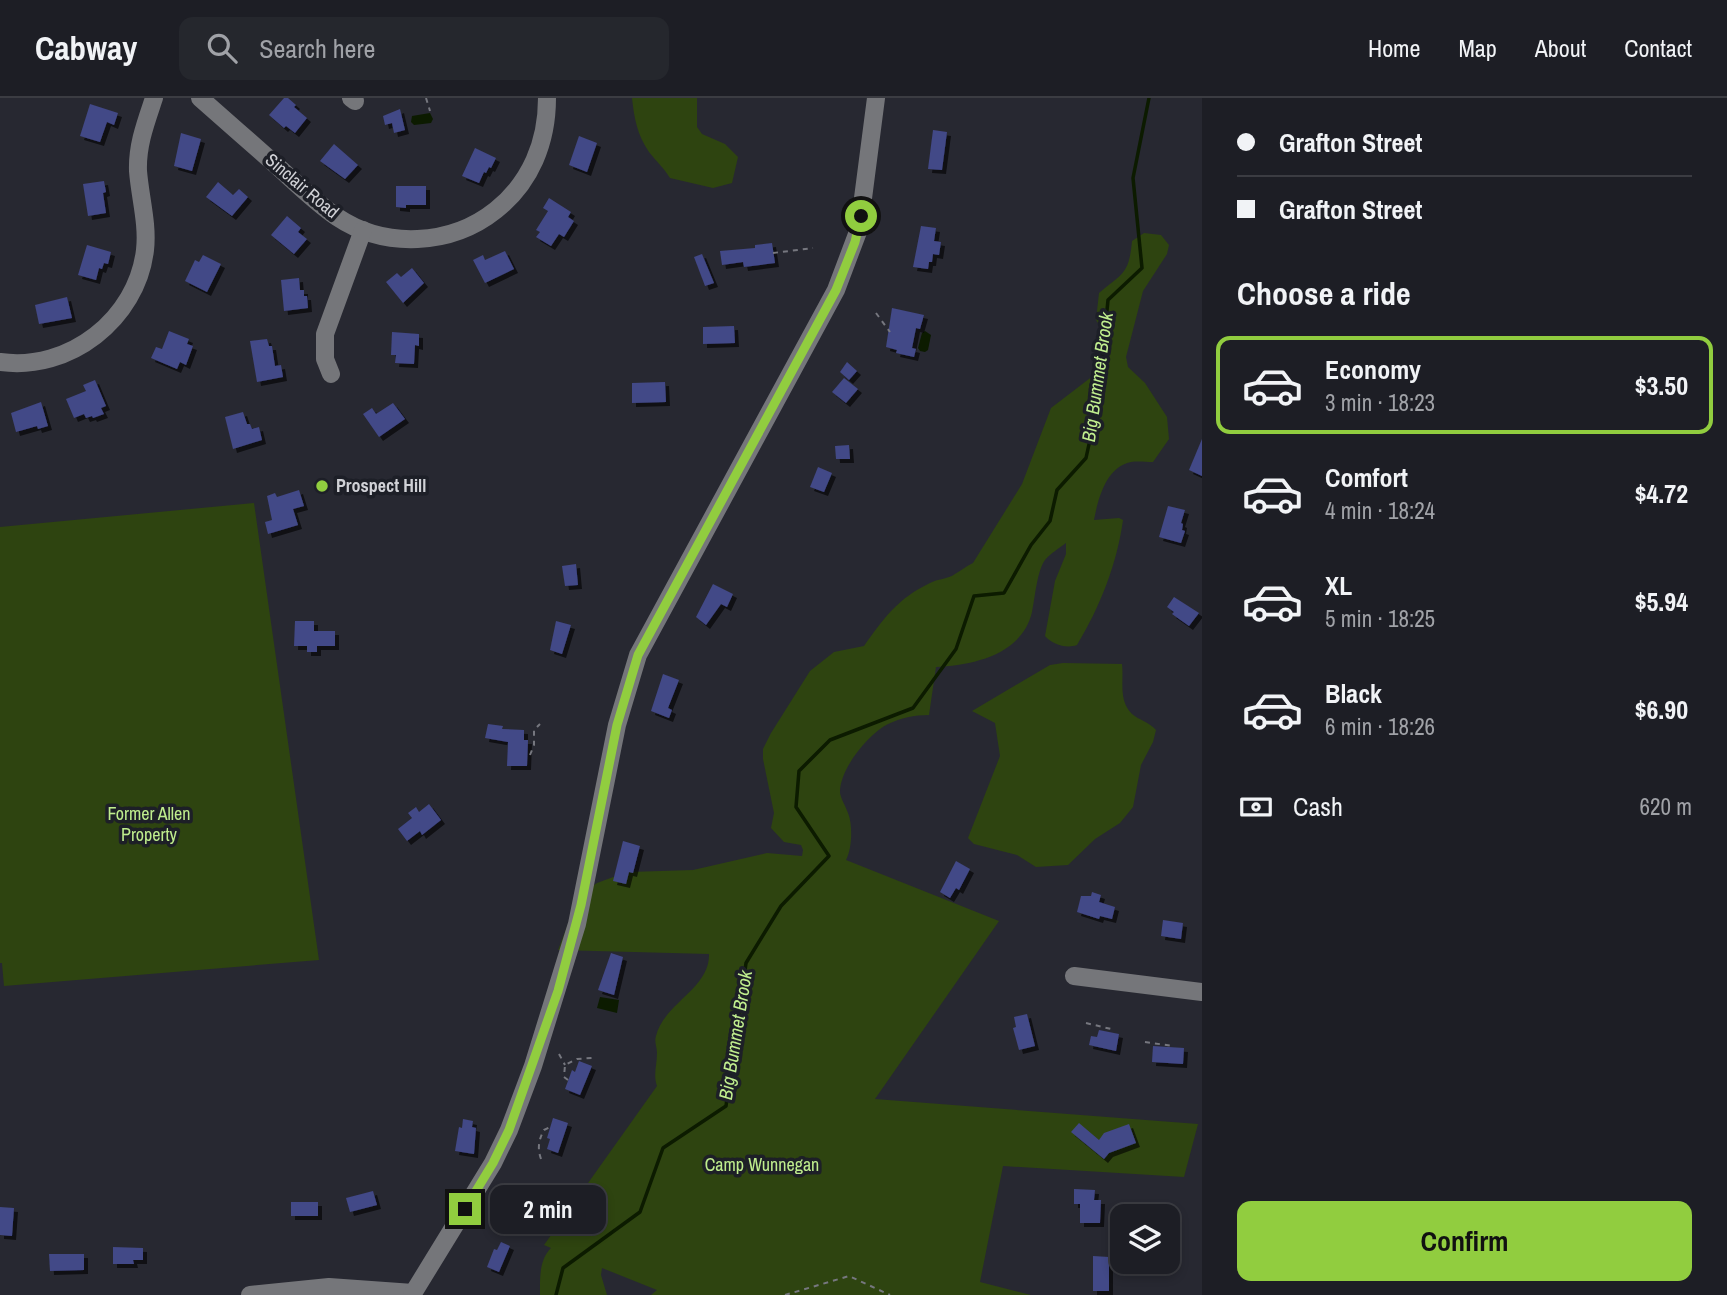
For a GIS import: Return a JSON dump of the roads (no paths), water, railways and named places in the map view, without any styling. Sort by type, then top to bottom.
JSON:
[{"type":"street","points":[[0,362],[38,361],[68,353],[107,326],[127,301],[139,276],[145,252],[138,156],[154,98]]},
{"type":"street","name":"Sinclair Road","points":[[200,98],[324,208],[363,230],[407,239],[436,237],[465,229],[491,214],[518,188],[535,159],[545,128],[547,98]]},
{"type":"street","points":[[250,1295],[329,1287],[363,1292],[412,1294],[493,1163],[509,1130],[533,1066],[577,924],[617,725],[638,655],[847,266],[861,216],[876,98]]},
{"type":"street","points":[[331,374],[325,359],[325,334],[363,230]]},
{"type":"street","points":[[1074,976],[1202,992]]},
{"type":"waterway","name":"Big Bummet Brook","points":[[556,1295],[563,1268],[640,1212],[663,1148],[726,1106],[746,963],[781,906],[829,856],[796,807],[799,771],[830,740],[913,708],[956,649],[974,596],[1004,593],[1031,545],[1050,521],[1057,490],[1086,458],[1098,403],[1108,300],[1142,268],[1133,178],[1149,98]]},
{"type":"place","name":"Prospect Hill","points":[[322,486]]},
{"type":"park label","name":"Former Allen Property","points":[[149,824]]},
{"type":"park label","name":"Camp Wunnegan","points":[[762,1165]]}]
